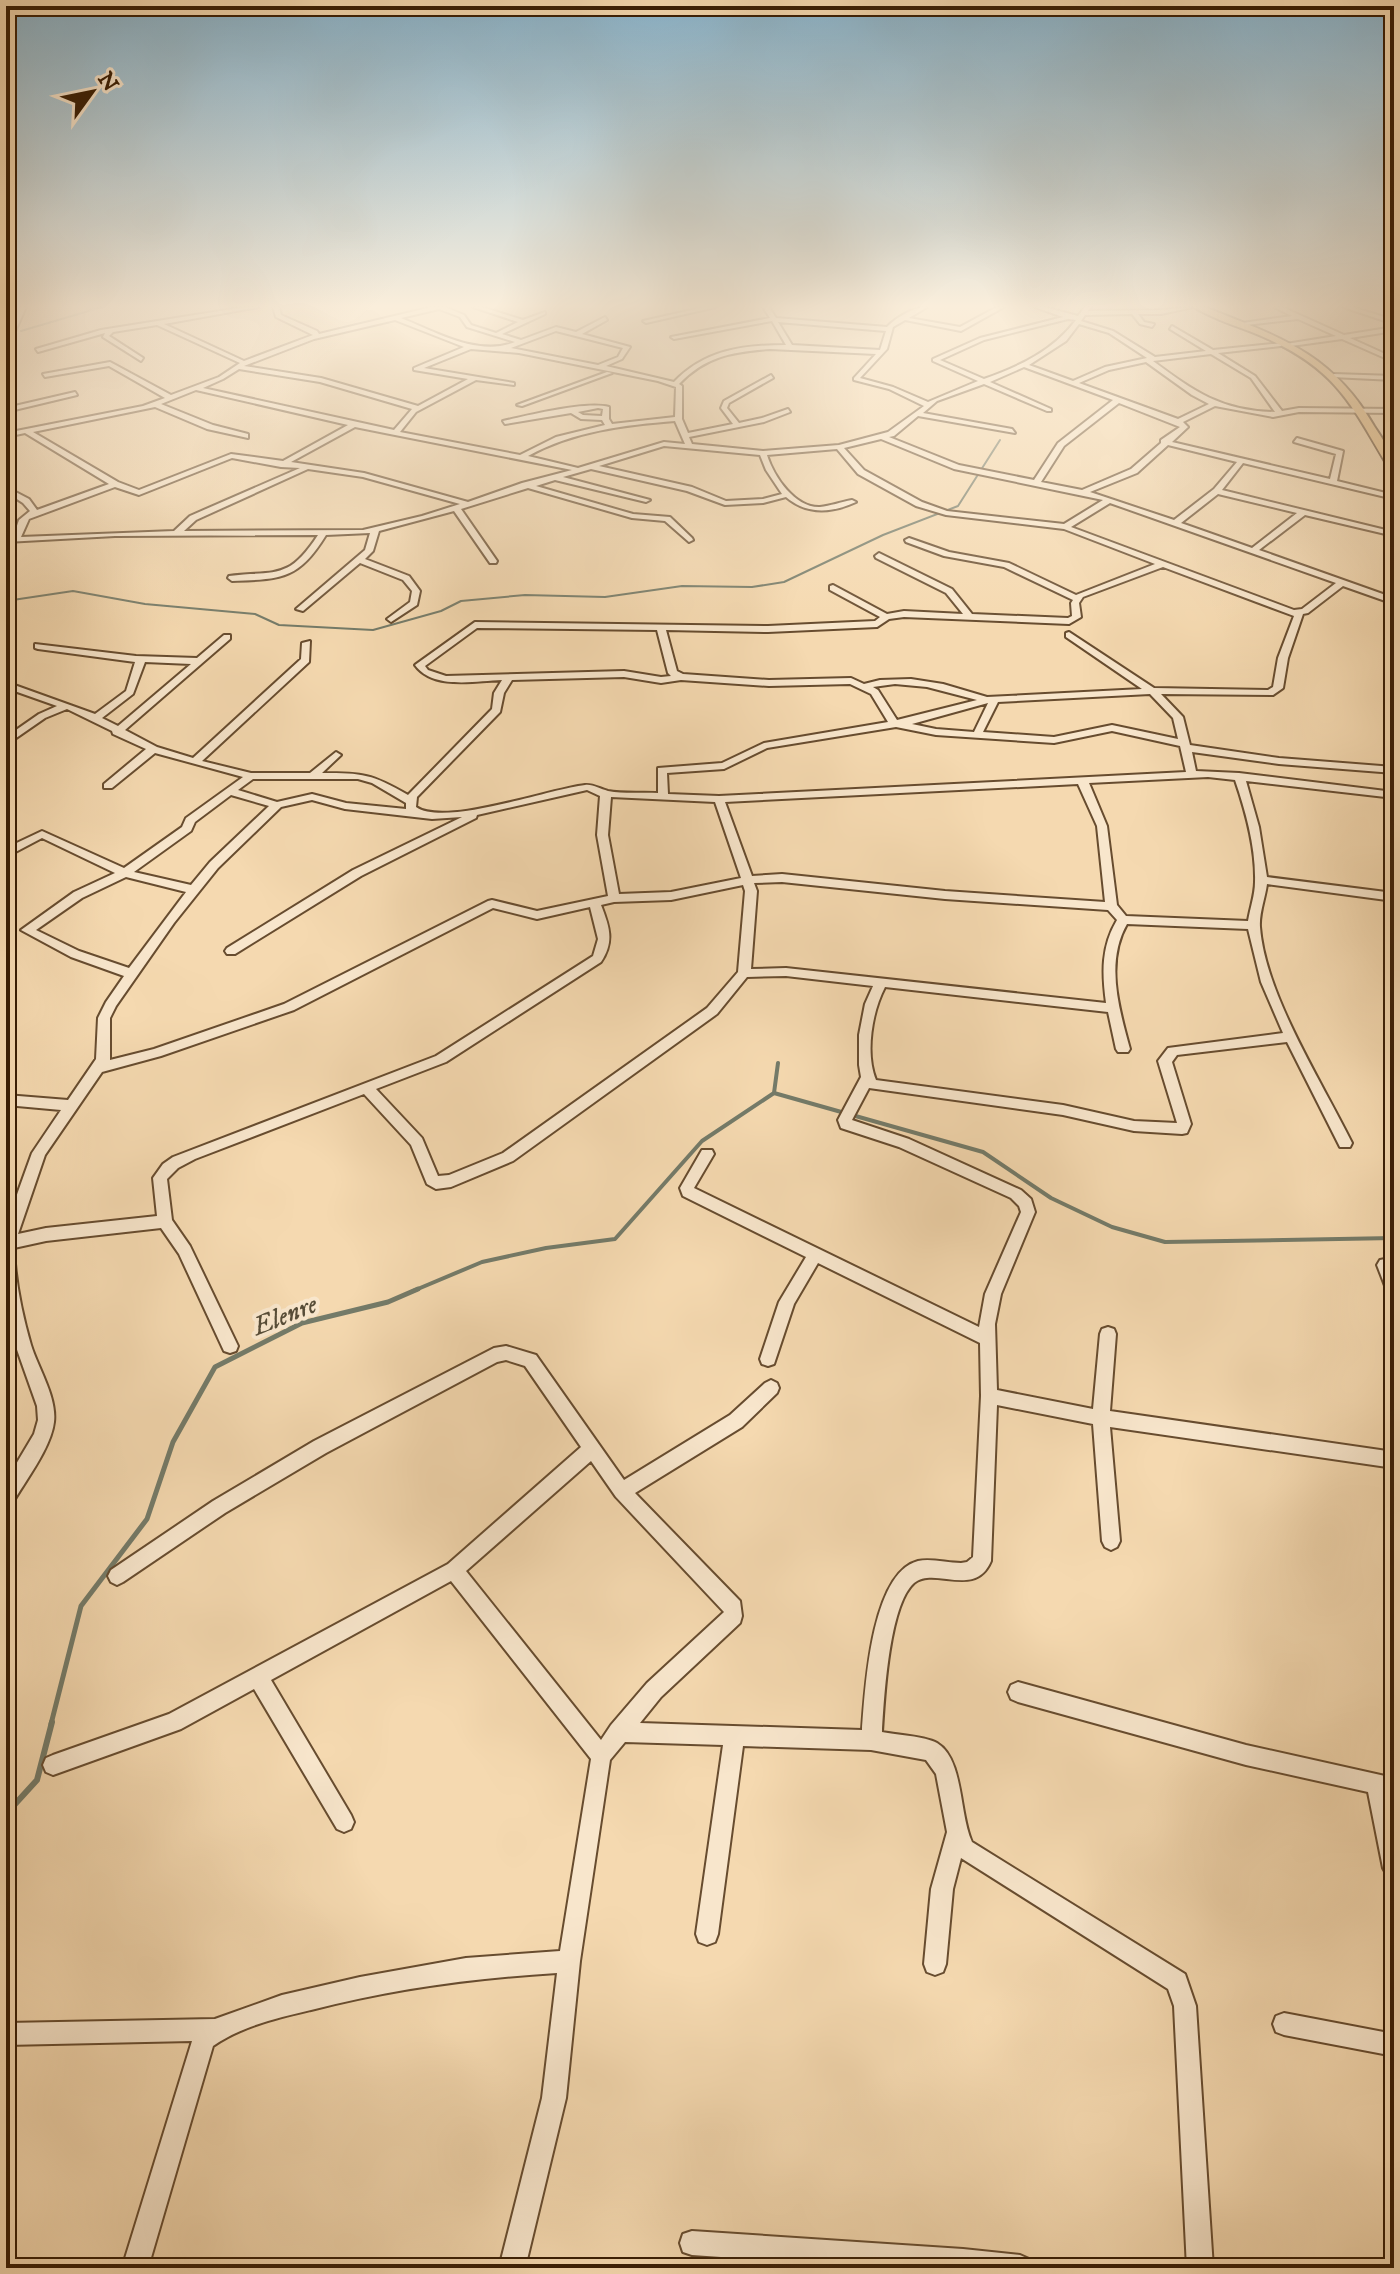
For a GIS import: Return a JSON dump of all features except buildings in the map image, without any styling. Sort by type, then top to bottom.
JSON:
[{"type":"main road","points":[[1361,413],[1394,468]]},
{"type":"street","points":[[6,435],[128,413]]},
{"type":"street","points":[[176,413],[210,427],[245,436]]},
{"type":"street","points":[[306,413],[576,468]]},
{"type":"street","points":[[397,431],[414,413]]},
{"type":"street","points":[[505,422],[549,413]]},
{"type":"street","points":[[576,413],[607,422],[678,419]]},
{"type":"street","points":[[679,413],[678,419],[689,445]]},
{"type":"street","points":[[728,413],[737,425]]},
{"type":"street","points":[[685,436],[780,413]]},
{"type":"street","points":[[1037,482],[1061,445],[1101,413]]},
{"type":"street","points":[[1085,491],[1134,471],[1184,427],[1154,413]]},
{"type":"street","points":[[1178,422],[1196,413]]},
{"type":"street","points":[[1274,413],[1284,413]]},
{"type":"street","points":[[11,539],[375,530],[653,446],[689,445],[763,453],[839,447],[883,437],[897,431],[917,414],[1012,431]]},
{"type":"street","points":[[523,456],[545,442],[607,422]]},
{"type":"street","points":[[281,465],[353,424]]},
{"type":"street","points":[[26,431],[115,484],[139,493],[231,456],[304,469],[364,475],[467,504]]},
{"type":"street","points":[[883,437],[957,467],[1085,491],[1394,601]]},
{"type":"street","points":[[1297,440],[1340,453],[1333,483]]},
{"type":"street","points":[[1164,442],[1394,497]]},
{"type":"street","points":[[839,447],[855,466],[919,504],[948,513],[1065,527],[1160,565],[1299,613]]},
{"type":"street","points":[[763,453],[779,488],[816,510],[852,502]]},
{"type":"street","points":[[1177,522],[1217,491],[1241,461]]},
{"type":"street","points":[[586,465],[689,489],[725,503],[763,501],[789,494]]},
{"type":"street","points":[[176,534],[193,518],[304,469]]},
{"type":"street","points":[[551,477],[646,500]]},
{"type":"street","points":[[27,517],[115,484]]},
{"type":"street","points":[[525,485],[632,516],[667,519],[689,540]]},
{"type":"street","points":[[6,489],[33,508],[11,539]]},
{"type":"street","points":[[1217,491],[1394,534]]},
{"type":"street","points":[[1065,527],[1109,500]]},
{"type":"street","points":[[456,508],[493,561]]},
{"type":"street","points":[[1255,549],[1303,512]]},
{"type":"street","points":[[300,609],[369,551],[375,530]]},
{"type":"street","points":[[232,578],[285,576],[308,558],[324,531]]},
{"type":"street","points":[[909,540],[947,554],[1006,565],[1076,598],[1160,565]]},
{"type":"street","points":[[879,556],[949,591],[970,617]]},
{"type":"street","points":[[360,560],[406,578],[416,591],[414,603],[391,619]]},
{"type":"street","points":[[663,797],[662,770],[724,766],[764,746],[894,723],[991,700],[1152,691],[1276,691],[1281,655],[1293,635],[1299,613],[1343,582]]},
{"type":"street","points":[[833,588],[886,617],[1069,621],[1077,617],[1076,598]]},
{"type":"street","points":[[886,617],[877,624],[810,628],[475,625],[420,664],[425,672],[445,679],[507,680],[607,675],[769,683],[838,680],[866,686],[905,683],[964,692],[991,700]]},
{"type":"street","points":[[661,628],[673,673],[681,677]]},
{"type":"street","points":[[1069,635],[1152,691],[1178,717],[1192,775]]},
{"type":"street","points":[[117,732],[227,637]]},
{"type":"street","points":[[195,762],[306,660],[307,643]]},
{"type":"street","points":[[38,646],[141,659],[200,661]]},
{"type":"street","points":[[96,718],[130,692],[141,659]]},
{"type":"street","points":[[413,807],[446,759],[497,710],[499,693],[507,680]]},
{"type":"street","points":[[6,685],[38,694],[63,707],[96,718],[153,749],[195,762],[251,776],[314,775],[369,779],[432,816],[479,812],[578,788],[597,789],[606,794],[719,799],[1192,775],[1239,776],[1394,795]]},
{"type":"street","points":[[866,686],[875,692],[894,723],[936,732],[1054,740],[1112,728],[1185,746],[1279,761],[1394,770]]},
{"type":"street","points":[[977,735],[991,700]]},
{"type":"street","points":[[8,738],[63,707]]},
{"type":"street","points":[[108,786],[153,749]]},
{"type":"street","points":[[314,775],[336,755]]},
{"type":"street","points":[[132,974],[75,954],[27,930],[78,895],[125,873],[187,829],[190,820],[251,776]]},
{"type":"street","points":[[1239,776],[1248,802],[1261,880],[1254,925],[1266,976],[1290,1037],[1311,1071],[1345,1143]]},
{"type":"street","points":[[332,801],[340,777]]},
{"type":"street","points":[[1083,782],[1102,826],[1111,906],[1123,920],[1254,925]]},
{"type":"street","points":[[232,792],[277,805]]},
{"type":"street","points":[[606,794],[600,831],[612,870],[614,898]]},
{"type":"street","points":[[7,1493],[42,1436],[46,1420],[45,1406],[23,1344],[6,1268],[7,1243],[32,1169],[69,1105],[105,1055],[104,1018],[170,920],[234,843],[277,805],[312,797],[345,806],[413,807]]},
{"type":"street","points":[[367,1089],[417,1142],[432,1180],[436,1183],[451,1181],[508,1157],[712,1011],[744,973],[751,897],[748,880],[719,799]]},
{"type":"street","points":[[231,951],[357,873],[479,812]]},
{"type":"street","points":[[6,853],[42,834],[125,873],[195,890]]},
{"type":"street","points":[[97,1068],[156,1053],[289,1007],[492,904],[537,915],[614,898],[671,896],[748,880],[782,878],[945,895],[1111,906]]},
{"type":"street","points":[[1261,880],[1394,897]]},
{"type":"street","points":[[230,1346],[185,1250],[165,1221],[160,1178],[175,1162],[367,1089],[441,1059],[476,1040],[597,959],[603,952],[606,938],[594,903]]},
{"type":"street","points":[[1123,920],[1112,938],[1112,1008],[1123,1049]]},
{"type":"street","points":[[744,973],[786,972],[1112,1008]]},
{"type":"street","points":[[871,1740],[886,1621],[904,1581],[920,1570],[968,1572],[976,1569],[982,1561],[989,1396],[988,1339],[993,1294],[1028,1212],[1026,1203],[904,1143],[846,1124],[845,1120],[866,1080],[867,1018],[870,999],[880,984]]},
{"type":"street","points":[[866,1080],[883,1087],[1047,1108],[1134,1126],[1177,1131],[1184,1124],[1165,1061],[1167,1055],[1232,1042],[1290,1037]]},
{"type":"street","points":[[6,1100],[69,1105]]},
{"type":"street","points":[[707,1154],[687,1188],[688,1192],[988,1339]]},
{"type":"street","points":[[7,1243],[41,1234],[130,1229],[165,1221]]},
{"type":"street","points":[[768,1359],[787,1302],[816,1253]]},
{"type":"street","points":[[1385,1265],[1394,1291]]},
{"type":"street","points":[[1108,1334],[1101,1418],[1111,1541]]},
{"type":"street","points":[[117,1576],[219,1507],[320,1447],[494,1355],[506,1353],[530,1360],[622,1491],[726,1599],[733,1616],[654,1690],[601,1756],[569,1961],[554,2098],[512,2268]]},
{"type":"street","points":[[622,1491],[736,1421],[771,1388]]},
{"type":"street","points":[[989,1396],[1101,1418],[1394,1460]]},
{"type":"street","points":[[53,1765],[147,1735],[454,1570],[591,1450]]},
{"type":"street","points":[[454,1570],[601,1756]]},
{"type":"street","points":[[258,1677],[344,1822]]},
{"type":"street","points":[[1018,1692],[1246,1755],[1385,1786],[1394,1868]]},
{"type":"street","points":[[618,1732],[871,1740],[932,1751],[941,1759],[956,1836],[965,1849],[1166,1972],[1177,1982],[1185,2006],[1200,2268]]},
{"type":"street","points":[[707,1934],[734,1736]]},
{"type":"street","points":[[935,1964],[942,1889],[956,1836]]},
{"type":"street","points":[[6,2034],[213,2029],[269,2009],[453,1971],[569,1961]]},
{"type":"street","points":[[1284,2024],[1394,2045]]},
{"type":"street","points":[[135,2268],[204,2039],[213,2029]]},
{"type":"street","points":[[692,2243],[963,2261],[1020,2268]]},
{"type":"waterway","points":[[6,601],[73,591],[145,604],[255,614],[279,625],[373,630],[441,611],[461,601],[525,595],[605,597],[682,586],[752,587],[784,582],[883,535],[958,506],[1000,440]]},
{"type":"waterway","name":"Elenre","points":[[774,1093],[778,1063]]},
{"type":"waterway","name":"Elenre","points":[[413,1291],[482,1262],[546,1248],[615,1239],[702,1141],[774,1093]]},
{"type":"waterway","points":[[774,1093],[983,1152],[1051,1198],[1112,1227],[1165,1242],[1394,1238]]},
{"type":"waterway","name":"Elenre","points":[[51,1724],[81,1606],[147,1519],[173,1442],[215,1367],[302,1323],[388,1302],[418,1289]]},
{"type":"waterway","name":"Elenre","points":[[6,1814],[37,1780],[52,1722]]}]
